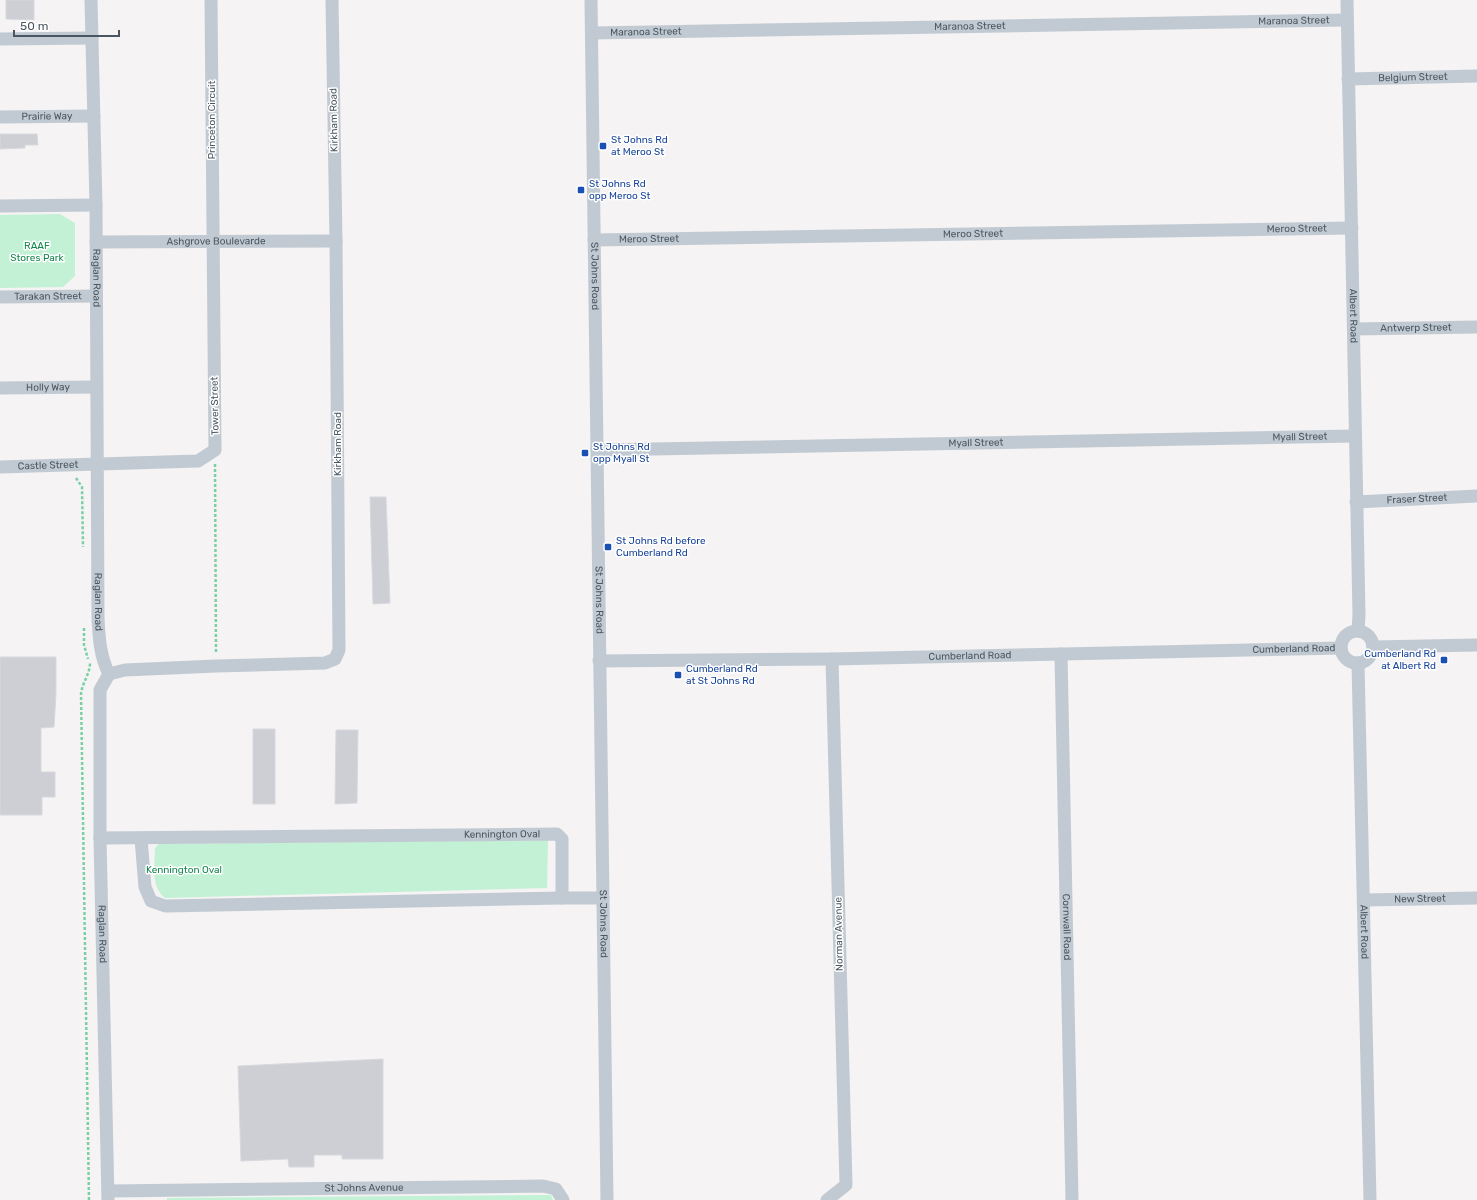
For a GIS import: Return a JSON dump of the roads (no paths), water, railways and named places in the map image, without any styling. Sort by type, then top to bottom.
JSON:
[{"type":"street","name":"Raglan Road","points":[[92,0],[96,205],[96,387],[99,642],[104,666],[109,674],[100,690],[100,838],[108,1195]]},
{"type":"street","name":"Princeton Circuit","points":[[211,0],[213,240]]},
{"type":"street","name":"Kirkham Road","points":[[109,674],[125,670],[216,666],[326,664],[335,659],[339,650],[336,241],[332,0]]},
{"type":"street","name":"St Johns Road","points":[[591,0],[607,1200]]},
{"type":"street","name":"Albert Road","points":[[1347,0],[1359,615],[1358,631]]},
{"type":"street","name":"Maranoa Street","points":[[592,33],[1347,20]]},
{"type":"street","points":[[0,39],[92,38]]},
{"type":"street","name":"Belgium Street","points":[[1348,78],[1477,76]]},
{"type":"street","name":"Prairie Way","points":[[0,117],[94,116]]},
{"type":"street","points":[[0,206],[96,205]]},
{"type":"street","name":"Meroo Street","points":[[594,240],[1352,228]]},
{"type":"street","name":"Ashgrove Boulevarde","points":[[96,242],[213,240],[336,241]]},
{"type":"street","name":"Tower Street","points":[[97,465],[198,461],[215,450],[213,240]]},
{"type":"street","name":"Tarakan Street","points":[[0,297],[96,296]]},
{"type":"street","name":"Antwerp Street","points":[[1354,329],[1477,327]]},
{"type":"street","name":"Holly Way","points":[[0,388],[96,387]]},
{"type":"street","name":"Myall Street","points":[[597,450],[1355,436]]},
{"type":"street","name":"Castle Street","points":[[0,467],[97,465]]},
{"type":"street","name":"Fraser Street","points":[[1356,502],[1477,496]]},
{"type":"street","points":[[1358,631],[1363,632],[1369,637],[1373,647],[1370,657],[1363,662],[1350,662],[1345,658],[1341,648],[1342,641],[1346,635],[1358,631]]},
{"type":"street","points":[[1373,647],[1477,645]]},
{"type":"street","name":"Cumberland Road","points":[[599,661],[832,659],[1341,648]]},
{"type":"street","name":"Cornwall Road","points":[[1061,654],[1072,1200]]},
{"type":"street","name":"Norman Avenue","points":[[827,1200],[846,1185],[832,659]]},
{"type":"street","name":"Albert Road","points":[[1358,663],[1370,1200]]},
{"type":"street","name":"Kennington Oval","points":[[100,838],[141,839],[557,834],[562,839],[562,898]]},
{"type":"street","points":[[141,839],[145,887],[151,901],[165,906],[603,898]]},
{"type":"street","name":"New Street","points":[[1364,900],[1477,898]]},
{"type":"street","name":"St Johns Avenue","points":[[108,1195],[543,1186],[556,1189],[563,1200]]},
{"type":"place","name":"St Johns Rd at Meroo St","points":[[603,146]]},
{"type":"place","name":"St Johns Rd opp Meroo St","points":[[581,190]]},
{"type":"place","name":"St Johns Rd opp Myall St","points":[[585,453]]},
{"type":"place","name":"St Johns Rd before Cumberland Rd","points":[[608,547]]},
{"type":"place","name":"Cumberland Rd at Albert Rd","points":[[1444,660]]},
{"type":"place","name":"Cumberland Rd at St Johns Rd","points":[[678,675]]},
{"type":"park label","name":"RAAF Stores Park","points":[[37,252]]}]
